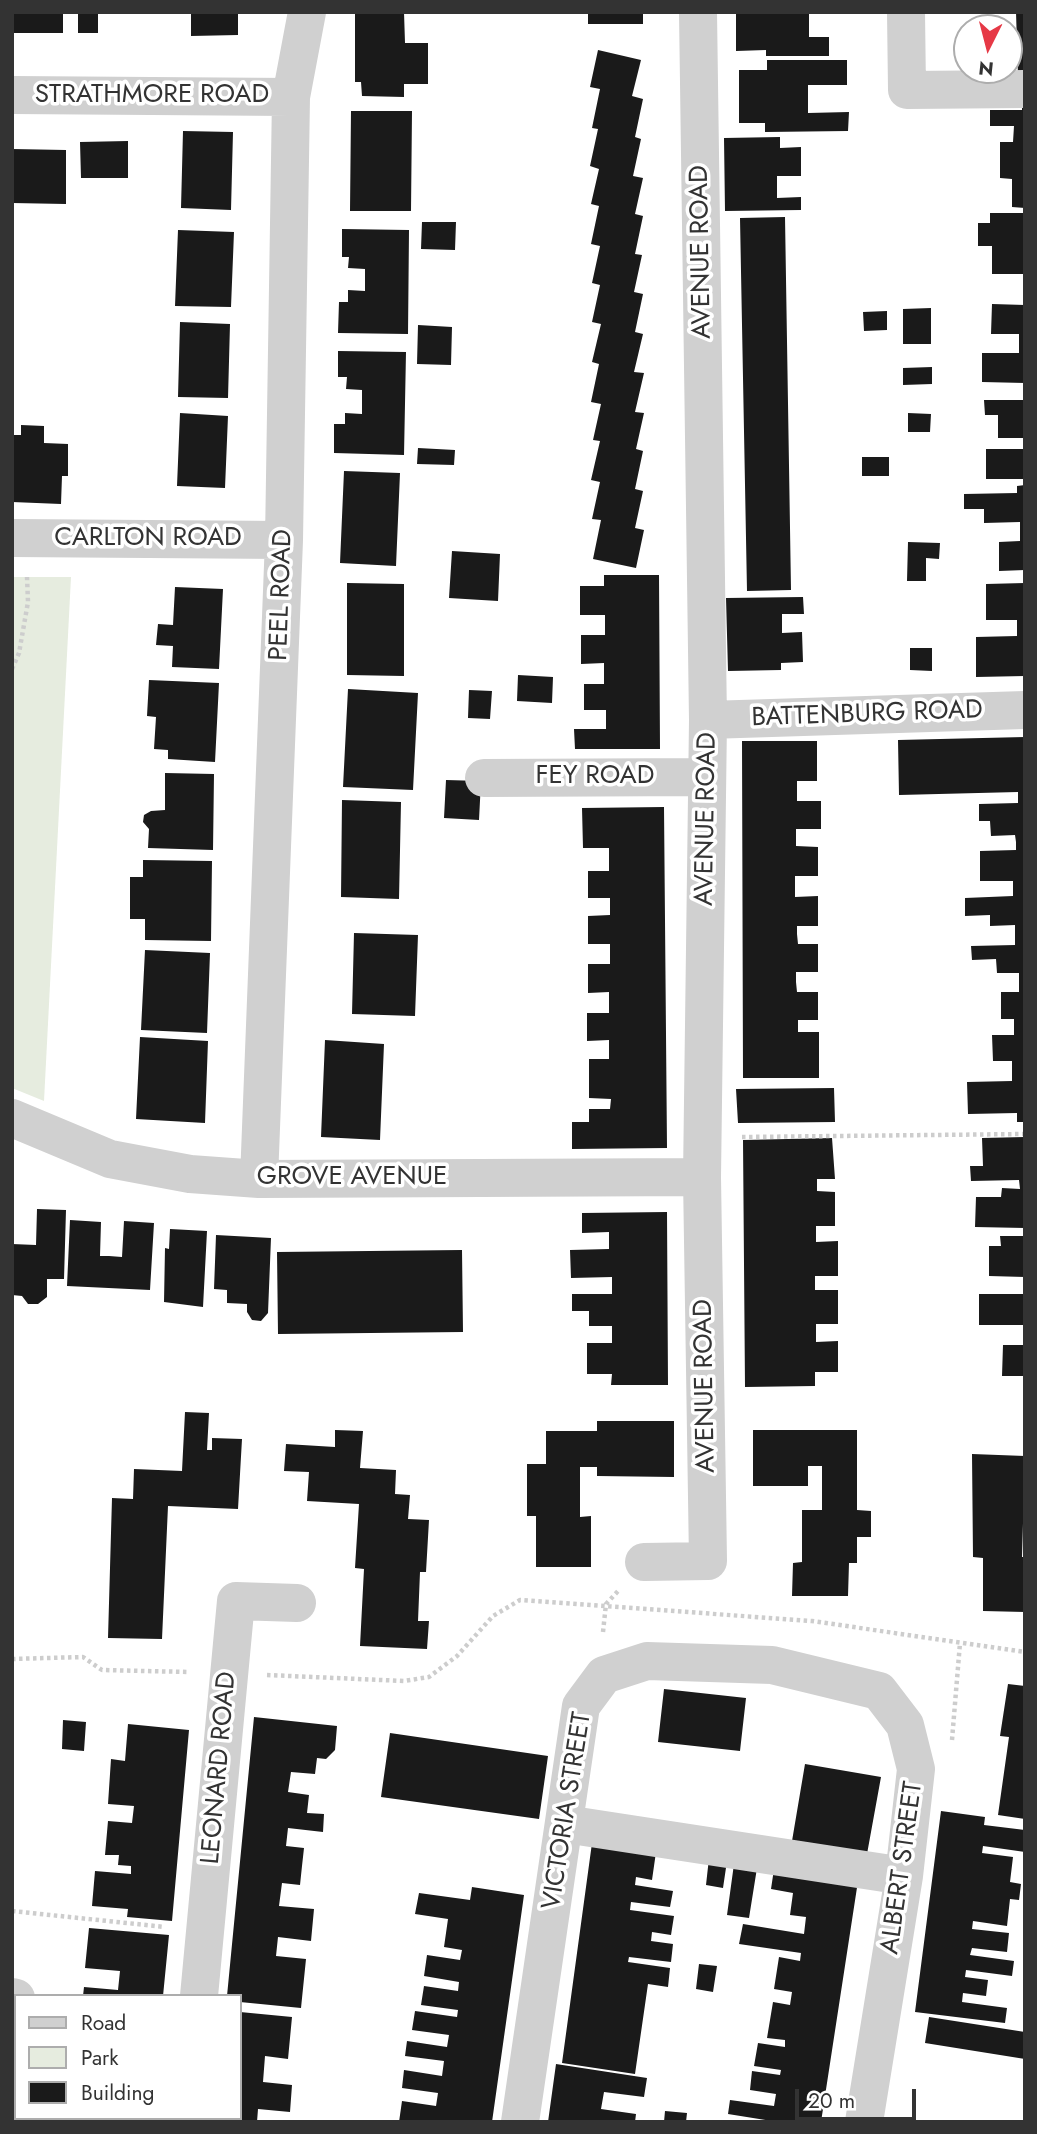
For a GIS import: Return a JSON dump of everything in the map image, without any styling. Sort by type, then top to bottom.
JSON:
[{"type":"street","name":"PEEL ROAD","points":[[259,1179],[284,540],[291,97],[307,12]]},
{"type":"street","name":"AVENUE ROAD","points":[[644,1562],[708,1561],[702,1177],[708,720],[698,12]]},
{"type":"street","points":[[906,12],[907,90],[1025,89]]},
{"type":"street","name":"STRATHMORE ROAD","points":[[12,95],[291,97]]},
{"type":"street","name":"CARLTON ROAD","points":[[19,538],[284,540]]},
{"type":"street","name":"BATTENBURG ROAD","points":[[708,720],[1025,710]]},
{"type":"street","name":"FEY ROAD","points":[[484,778],[706,777]]},
{"type":"street","name":"GROVE AVENUE","points":[[12,1118],[110,1159],[190,1174],[259,1179],[702,1177]]},
{"type":"street","name":"LEONARD ROAD","points":[[199,1994],[236,1601],[297,1603]]},
{"type":"street","name":"ALBERT STREET","points":[[604,1675],[648,1661],[772,1665],[879,1691],[905,1726],[916,1769],[904,1876],[864,2122]]},
{"type":"street","name":"VICTORIA STREET","points":[[520,2122],[581,1706],[604,1675]]},
{"type":"street","points":[[565,1824],[904,1876]]},
{"type":"path","points":[[12,669],[19,653],[28,602],[19,538]]},
{"type":"path","points":[[704,1137],[1025,1134]]},
{"type":"path","points":[[604,1675],[601,1653],[606,1604],[644,1562]]},
{"type":"path","points":[[12,1659],[83,1657],[102,1670],[404,1681],[429,1677],[457,1656],[493,1616],[520,1600],[606,1604],[812,1621],[1025,1652]]},
{"type":"path","points":[[916,1769],[950,1757],[960,1643]]},
{"type":"path","points":[[12,1911],[204,1931]]},
{"type":"green space","points":[[12,577],[71,577],[44,1101],[12,1088]]},
{"type":"building","points":[[12,12],[63,12],[63,33],[12,33]]},
{"type":"building","points":[[78,12],[98,12],[98,33],[78,33]]},
{"type":"building","points":[[191,12],[238,12],[238,35],[191,36]]},
{"type":"building","points":[[355,12],[404,12],[405,43],[428,43],[428,84],[404,84],[404,97],[362,96],[361,82],[355,82]]},
{"type":"building","points":[[588,12],[643,12],[643,24],[588,24]]},
{"type":"building","points":[[736,12],[809,12],[809,37],[829,37],[829,56],[766,56],[766,50],[736,51]]},
{"type":"building","points":[[1025,12],[1025,77],[1023,14],[1016,14]]},
{"type":"building","points":[[598,50],[641,60],[632,96],[643,99],[635,137],[641,139],[633,176],[643,178],[635,214],[643,216],[635,254],[642,255],[634,292],[643,294],[635,332],[643,334],[634,372],[644,373],[635,412],[644,413],[636,449],[643,451],[635,489],[643,491],[635,528],[644,530],[636,568],[593,559],[601,520],[592,519],[600,482],[591,480],[600,441],[593,440],[601,404],[591,402],[599,364],[592,362],[601,324],[592,322],[600,285],[592,283],[600,246],[591,244],[599,206],[591,204],[599,169],[590,166],[598,129],[592,128],[600,89],[590,87]]},
{"type":"building","points":[[767,60],[847,60],[847,85],[808,85],[808,113],[849,112],[848,131],[765,132],[765,123],[739,123],[739,70],[767,70]]},
{"type":"building","points":[[1022,98],[1025,98],[1025,208],[1012,207],[1012,179],[1000,178],[1000,142],[1013,142],[1014,126],[990,126],[990,110],[1022,110]]},
{"type":"building","points":[[351,111],[412,111],[411,211],[350,211]]},
{"type":"building","points":[[183,131],[233,132],[231,210],[181,208]]},
{"type":"building","points":[[780,137],[780,148],[801,147],[801,176],[777,176],[777,198],[801,197],[801,210],[725,211],[724,138]]},
{"type":"building","points":[[128,141],[128,178],[81,178],[80,142]]},
{"type":"building","points":[[12,149],[66,150],[66,204],[12,203]]},
{"type":"building","points":[[990,213],[1025,213],[1025,274],[992,274],[992,246],[978,246],[978,223],[990,223]]},
{"type":"building","points":[[785,217],[791,590],[747,591],[740,218]]},
{"type":"building","points":[[422,222],[456,222],[455,250],[421,249]]},
{"type":"building","points":[[342,229],[409,230],[408,334],[338,333],[339,302],[348,302],[348,290],[365,291],[365,269],[348,268],[349,257],[342,257]]},
{"type":"building","points":[[178,230],[234,232],[231,307],[175,306]]},
{"type":"building","points":[[992,304],[1025,305],[1025,383],[982,382],[982,353],[1019,353],[1019,334],[991,334]]},
{"type":"building","points":[[931,308],[931,344],[903,344],[903,309]]},
{"type":"building","points":[[887,311],[887,330],[864,331],[863,312]]},
{"type":"building","points":[[180,322],[230,324],[228,398],[178,397]]},
{"type":"building","points":[[418,325],[452,327],[451,365],[417,364]]},
{"type":"building","points":[[338,351],[406,352],[404,455],[334,453],[334,424],[345,424],[345,413],[362,414],[362,390],[346,389],[347,377],[338,377]]},
{"type":"building","points":[[932,367],[932,384],[903,385],[903,368]]},
{"type":"building","points":[[984,400],[1025,400],[1025,438],[998,438],[998,415],[985,415]]},
{"type":"building","points":[[180,413],[228,416],[225,488],[177,486]]},
{"type":"building","points":[[908,413],[931,414],[930,432],[908,432]]},
{"type":"building","points":[[21,425],[44,426],[44,443],[68,444],[68,476],[62,476],[61,504],[12,502],[12,435],[21,435]]},
{"type":"building","points":[[418,448],[455,450],[454,465],[417,464]]},
{"type":"building","points":[[986,449],[1025,449],[1025,479],[986,479]]},
{"type":"building","points":[[862,457],[889,457],[889,476],[862,476]]},
{"type":"building","points":[[344,471],[400,473],[396,566],[340,563]]},
{"type":"building","points":[[1025,485],[1025,570],[999,571],[999,542],[1020,541],[1020,522],[984,523],[984,509],[964,509],[964,494],[1017,493],[1017,486]]},
{"type":"building","points":[[908,542],[940,543],[939,559],[926,558],[926,581],[907,581]]},
{"type":"building","points":[[452,551],[500,554],[498,601],[449,598]]},
{"type":"building","points":[[604,575],[659,575],[660,749],[575,749],[574,729],[606,729],[606,710],[584,710],[584,684],[604,684],[604,663],[581,664],[581,635],[605,635],[605,615],[580,615],[580,586],[604,586]]},
{"type":"building","points":[[347,583],[404,584],[404,676],[347,675]]},
{"type":"building","points":[[1025,583],[1025,676],[976,677],[976,637],[1017,636],[1017,620],[986,620],[986,584]]},
{"type":"building","points":[[175,587],[223,589],[219,669],[172,667],[173,646],[156,645],[158,624],[173,625]]},
{"type":"building","points":[[803,597],[804,614],[782,614],[782,633],[802,632],[803,662],[781,663],[781,670],[728,671],[726,598]]},
{"type":"building","points":[[910,648],[932,648],[932,671],[910,670]]},
{"type":"building","points":[[518,675],[553,677],[552,703],[517,701]]},
{"type":"building","points":[[149,680],[219,683],[215,762],[168,759],[168,750],[154,749],[156,717],[147,716]]},
{"type":"building","points":[[348,689],[418,693],[413,790],[343,787]]},
{"type":"building","points":[[469,690],[492,691],[490,719],[468,718]]},
{"type":"building","points":[[1025,737],[1025,1122],[1017,1122],[1017,1113],[968,1114],[967,1082],[1012,1081],[1012,1061],[993,1061],[992,1035],[1014,1035],[1014,1019],[1001,1019],[1001,992],[1019,992],[1019,973],[997,973],[996,959],[972,960],[971,946],[1015,945],[1015,925],[990,926],[990,915],[965,916],[965,898],[1013,896],[1013,881],[980,881],[980,851],[1016,850],[1016,842],[1015,835],[991,836],[990,821],[979,821],[979,804],[1018,803],[1018,792],[899,795],[898,740]]},
{"type":"building","points":[[742,741],[817,741],[817,781],[797,781],[797,801],[821,801],[821,829],[796,829],[796,846],[818,847],[818,876],[795,876],[795,897],[818,896],[818,926],[797,926],[797,934],[798,944],[818,944],[818,972],[796,972],[796,982],[797,992],[818,992],[818,1020],[798,1020],[798,1032],[819,1032],[819,1078],[743,1078]]},
{"type":"building","points":[[165,773],[214,774],[213,850],[148,848],[149,829],[143,822],[144,815],[151,811],[165,810]]},
{"type":"building","points":[[446,780],[481,781],[479,820],[444,818]]},
{"type":"building","points":[[342,800],[401,802],[399,899],[341,897]]},
{"type":"building","points":[[664,807],[667,1148],[572,1149],[572,1122],[589,1122],[589,1109],[610,1109],[611,1099],[589,1098],[589,1059],[609,1059],[609,1040],[587,1041],[587,1013],[609,1013],[609,992],[588,993],[588,964],[610,964],[610,944],[588,944],[588,916],[610,915],[610,898],[588,898],[588,871],[609,871],[609,848],[583,848],[582,808]]},
{"type":"building","points":[[143,860],[212,861],[211,941],[145,940],[145,919],[130,919],[130,877],[143,877]]},
{"type":"building","points":[[354,933],[418,935],[415,1016],[352,1014]]},
{"type":"building","points":[[145,950],[210,953],[207,1033],[141,1030]]},
{"type":"building","points":[[140,1037],[208,1041],[205,1123],[136,1119]]},
{"type":"building","points":[[325,1040],[384,1044],[380,1140],[321,1137]]},
{"type":"building","points":[[834,1088],[835,1122],[738,1123],[736,1089]]},
{"type":"building","points":[[1025,1137],[1025,1228],[975,1227],[976,1197],[1001,1197],[1002,1188],[1020,1189],[1019,1180],[971,1181],[970,1166],[983,1166],[982,1138]]},
{"type":"building","points":[[832,1138],[835,1179],[817,1179],[817,1191],[835,1192],[835,1226],[816,1226],[816,1242],[838,1241],[838,1276],[815,1276],[815,1290],[838,1290],[838,1324],[816,1324],[816,1342],[838,1341],[838,1372],[815,1372],[815,1386],[745,1387],[743,1140]]},
{"type":"building","points":[[37,1209],[66,1210],[64,1279],[47,1279],[47,1297],[38,1304],[28,1304],[22,1296],[12,1295],[12,1244],[36,1245]]},
{"type":"building","points":[[667,1212],[668,1385],[611,1385],[612,1374],[587,1374],[587,1343],[612,1343],[612,1326],[589,1326],[589,1311],[572,1311],[572,1294],[612,1294],[612,1277],[571,1278],[570,1250],[609,1249],[609,1232],[582,1233],[582,1213]]},
{"type":"building","points":[[70,1220],[101,1222],[100,1256],[122,1257],[124,1221],[154,1223],[150,1290],[67,1286]]},
{"type":"building","points":[[170,1229],[207,1231],[203,1307],[164,1302],[165,1248],[169,1249]]},
{"type":"building","points":[[216,1235],[271,1238],[268,1313],[261,1321],[252,1320],[247,1312],[247,1304],[227,1303],[227,1290],[214,1289]]},
{"type":"building","points":[[1000,1236],[1025,1236],[1025,1277],[989,1276],[989,1246],[1001,1246]]},
{"type":"building","points":[[462,1250],[463,1332],[278,1334],[277,1252]]},
{"type":"building","points":[[979,1294],[1025,1294],[1025,1325],[979,1325]]},
{"type":"building","points":[[1003,1345],[1025,1345],[1025,1376],[1002,1376]]},
{"type":"building","points":[[185,1412],[209,1413],[207,1450],[212,1450],[212,1438],[242,1439],[238,1509],[168,1506],[162,1639],[108,1638],[112,1498],[133,1499],[134,1469],[182,1471]]},
{"type":"building","points":[[597,1421],[674,1421],[674,1477],[597,1476],[597,1467],[580,1467],[580,1517],[591,1516],[591,1567],[536,1567],[536,1516],[527,1516],[527,1464],[546,1464],[546,1431],[597,1431]]},
{"type":"building","points":[[335,1430],[363,1431],[360,1468],[396,1470],[395,1494],[410,1495],[408,1519],[429,1520],[426,1572],[420,1572],[418,1621],[429,1621],[427,1649],[360,1646],[364,1569],[355,1568],[359,1504],[307,1501],[309,1472],[284,1471],[286,1444],[335,1447]]},
{"type":"building","points":[[753,1430],[857,1430],[857,1510],[871,1511],[871,1537],[857,1537],[857,1563],[849,1563],[848,1596],[792,1596],[793,1563],[802,1562],[802,1510],[822,1510],[822,1466],[808,1466],[808,1486],[753,1486]]},
{"type":"building","points":[[972,1454],[1025,1456],[1022,1557],[1025,1557],[1025,1612],[983,1611],[983,1558],[973,1557]]},
{"type":"building","points":[[1008,1684],[1025,1686],[1025,1819],[998,1815],[1009,1737],[1000,1736]]},
{"type":"building","points":[[664,1689],[746,1698],[740,1751],[658,1742]]},
{"type":"building","points":[[254,1717],[337,1726],[335,1750],[326,1759],[317,1758],[315,1774],[291,1772],[288,1792],[309,1795],[307,1813],[324,1814],[323,1832],[288,1828],[286,1846],[304,1848],[300,1885],[282,1883],[279,1906],[314,1909],[311,1941],[278,1937],[276,1956],[306,1959],[301,2008],[242,2002],[242,1994],[227,1994]]},
{"type":"building","points":[[63,1720],[86,1722],[84,1751],[62,1749]]},
{"type":"building","points":[[128,1724],[189,1730],[172,1921],[127,1917],[128,1909],[92,1906],[95,1871],[131,1874],[131,1866],[118,1865],[119,1855],[105,1855],[108,1821],[132,1823],[134,1806],[108,1804],[111,1759],[125,1761]]},
{"type":"building","points":[[390,1733],[548,1756],[539,1819],[381,1797]]},
{"type":"building","points":[[805,1764],[881,1777],[867,1854],[792,1841]]},
{"type":"building","points":[[941,1811],[985,1817],[984,1825],[1025,1830],[1025,1852],[983,1846],[982,1853],[1013,1857],[1010,1882],[1021,1884],[1019,1900],[1010,1899],[1007,1926],[973,1921],[972,1929],[1009,1933],[1007,1952],[972,1948],[970,1955],[1014,1961],[1012,1976],[966,1970],[965,1977],[988,1980],[986,1996],[963,1993],[962,2002],[1007,2008],[1005,2023],[915,2012]]},
{"type":"building","points":[[592,1843],[656,1852],[652,1880],[636,1877],[635,1885],[673,1891],[670,1907],[631,1902],[630,1910],[674,1916],[671,1935],[652,1932],[651,1941],[673,1944],[671,1962],[629,1957],[628,1962],[670,1968],[668,1987],[648,1984],[635,2074],[562,2063]]},
{"type":"building","points":[[709,1858],[727,1861],[723,1888],[706,1885]]},
{"type":"building","points":[[734,1864],[757,1868],[749,1918],[727,1915]]},
{"type":"building","points":[[774,1869],[858,1881],[821,2122],[778,2122],[728,2114],[730,2100],[774,2106],[776,2094],[750,2090],[752,2071],[780,2075],[781,2070],[754,2066],[758,2043],[785,2047],[785,2040],[767,2038],[773,2002],[790,2005],[792,1992],[774,1989],[779,1957],[800,1961],[801,1953],[739,1944],[743,1924],[804,1934],[806,1917],[790,1915],[793,1893],[771,1889]]},
{"type":"building","points":[[472,1887],[524,1895],[492,2122],[399,2122],[402,2101],[436,2106],[438,2093],[402,2088],[404,2070],[442,2076],[444,2061],[405,2056],[407,2041],[447,2047],[449,2035],[412,2030],[415,2011],[457,2017],[458,2010],[421,2005],[424,1986],[458,1991],[459,1982],[424,1976],[427,1955],[460,1960],[462,1950],[444,1947],[448,1919],[415,1914],[419,1893],[470,1900]]},
{"type":"building","points":[[89,1928],[169,1935],[163,1994],[83,1994],[84,1987],[118,1990],[120,1971],[85,1968]]},
{"type":"building","points":[[699,1964],[717,1966],[713,1992],[696,1989]]},
{"type":"building","points":[[242,2012],[292,2017],[288,2059],[265,2056],[263,2082],[292,2085],[290,2112],[258,2109],[257,2122],[211,2122],[242,2120]]},
{"type":"building","points":[[929,2017],[1025,2032],[1025,2059],[925,2043]]},
{"type":"building","points":[[556,2064],[647,2078],[644,2097],[604,2092],[601,2109],[636,2114],[635,2122],[548,2122]]},
{"type":"building","points":[[665,2111],[687,2113],[686,2122],[664,2122]]},
{"type":"building","points":[[70,2120],[151,2120],[151,2122]]}]
